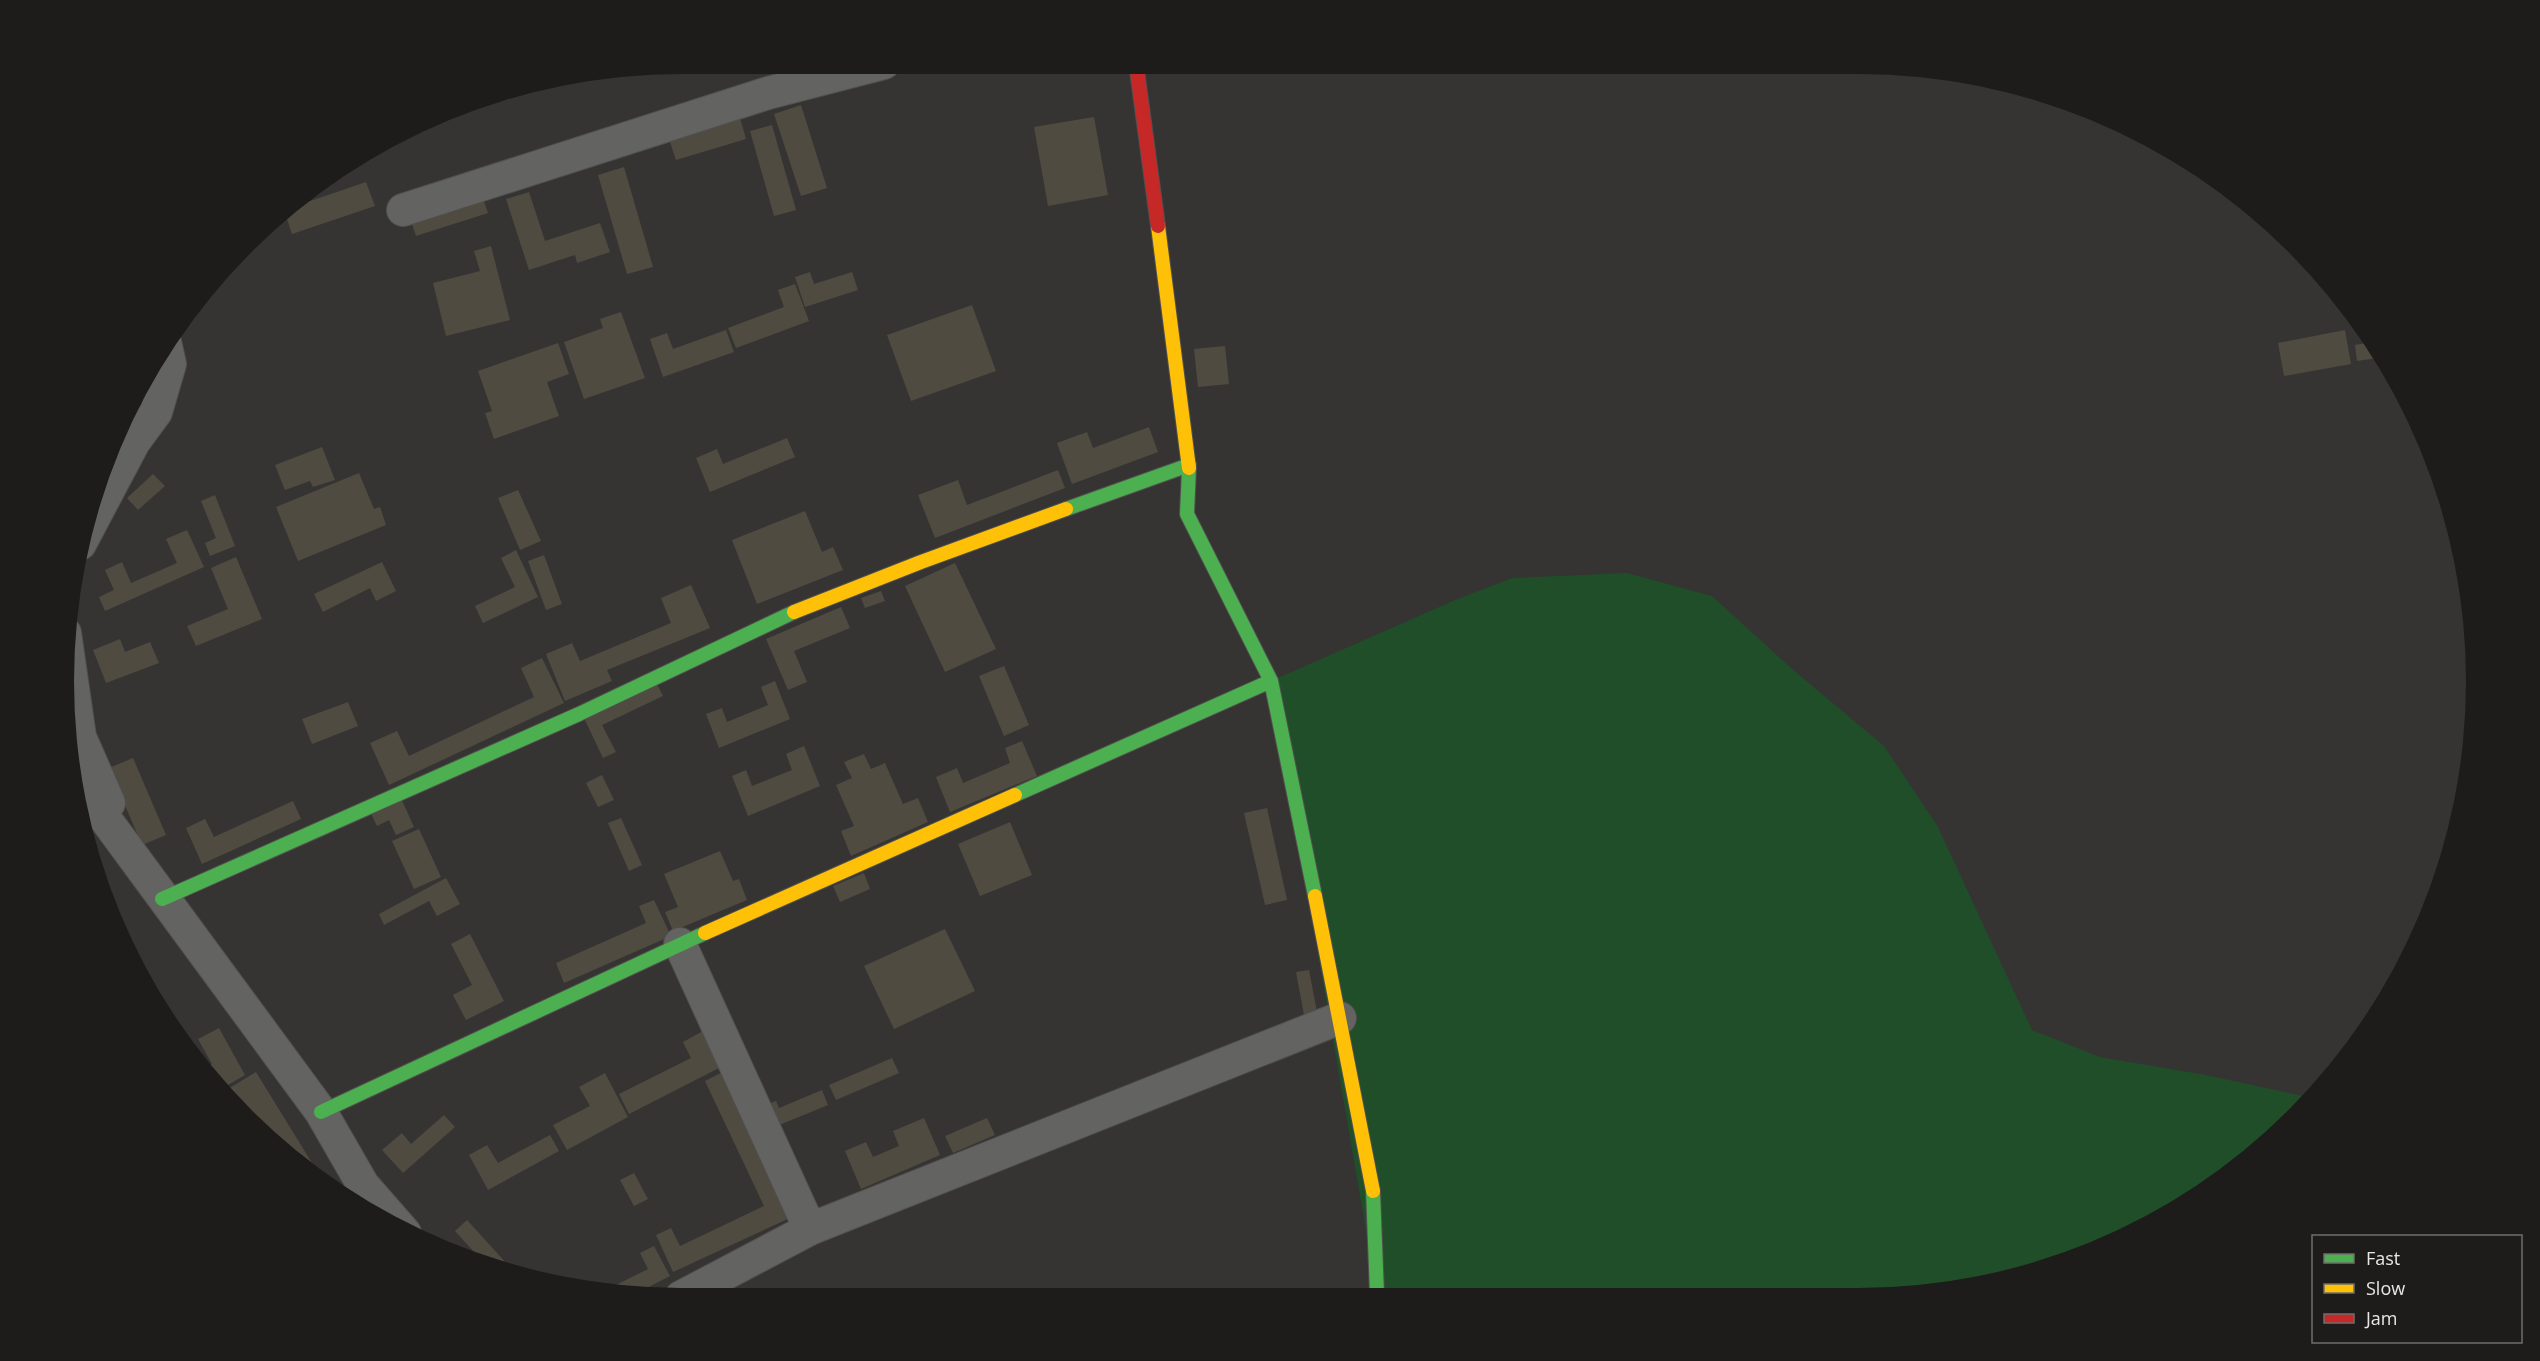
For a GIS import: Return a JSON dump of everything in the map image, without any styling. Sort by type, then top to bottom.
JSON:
[{"type":"street","points":[[403,210],[768,93],[841,74]]},
{"type":"street","points":[[1137,74],[1189,465],[1187,514],[1271,681],[1373,1178],[1377,1288]]},
{"type":"street","points":[[98,510],[134,442],[156,412],[170,364],[168,356]]},
{"type":"street","points":[[162,898],[579,714],[772,621],[921,562],[1189,465]]},
{"type":"street","points":[[321,1112],[680,944],[1271,681]]},
{"type":"street","points":[[74,699],[80,737],[119,825],[162,898]]},
{"type":"street","points":[[84,791],[321,1112],[363,1185],[385,1211]]},
{"type":"street","points":[[680,944],[810,1229]]},
{"type":"street","points":[[698,1288],[810,1229],[1340,1018]]},
{"type":"green space","points":[[1627,573],[1712,596],[1792,669],[1884,746],[1938,827],[2032,1030],[2100,1057],[2206,1075],[2302,1096],[2260,1137],[2229,1162],[2163,1206],[2128,1225],[2055,1255],[1978,1276],[1939,1282],[1859,1288],[1376,1288],[1271,681],[1453,601],[1512,578]]},
{"type":"building","points":[[801,105],[827,188],[801,196],[774,114]]},
{"type":"building","points":[[738,111],[746,139],[676,160],[667,133]]},
{"type":"building","points":[[1094,117],[1108,195],[1048,206],[1034,127]]},
{"type":"building","points":[[772,125],[796,210],[774,216],[750,131]]},
{"type":"building","points":[[624,167],[653,267],[627,274],[598,175]]},
{"type":"building","points":[[366,182],[375,206],[292,234],[287,218],[307,202]]},
{"type":"building","points":[[480,190],[488,213],[416,236],[408,212]]},
{"type":"building","points":[[529,192],[545,241],[600,223],[610,252],[577,263],[575,255],[529,270],[506,199]]},
{"type":"building","points":[[491,246],[510,320],[446,336],[433,283],[480,271],[474,251]]},
{"type":"building","points":[[810,272],[814,284],[852,272],[858,290],[805,307],[795,277]]},
{"type":"building","points":[[795,284],[809,321],[736,348],[728,328],[784,307],[778,290]]},
{"type":"building","points":[[972,305],[996,371],[911,401],[887,335]]},
{"type":"building","points":[[621,312],[645,378],[584,399],[564,342],[603,328],[600,319]]},
{"type":"building","points":[[726,330],[734,352],[663,377],[650,339],[667,333],[673,349]]},
{"type":"building","points":[[2345,330],[2351,364],[2284,376],[2278,343]]},
{"type":"building","points":[[558,343],[569,374],[547,382],[559,416],[494,439],[485,413],[492,411],[478,371]]},
{"type":"building","points":[[2364,343],[2374,359],[2357,361],[2355,345]]},
{"type":"building","points":[[1225,346],[1229,384],[1198,387],[1194,349]]},
{"type":"building","points":[[1149,427],[1158,452],[1072,484],[1057,443],[1087,432],[1093,448]]},
{"type":"building","points":[[787,438],[795,457],[710,492],[696,458],[717,449],[723,464]]},
{"type":"building","points":[[322,447],[335,480],[313,487],[310,481],[285,490],[275,465]]},
{"type":"building","points":[[1058,470],[1065,488],[935,538],[918,495],[958,480],[967,505]]},
{"type":"building","points":[[359,473],[374,509],[380,507],[386,525],[298,561],[276,507]]},
{"type":"building","points":[[153,474],[165,486],[138,510],[127,498]]},
{"type":"building","points":[[518,490],[541,541],[520,550],[498,498]]},
{"type":"building","points":[[215,495],[235,546],[210,556],[205,543],[216,538],[201,501]]},
{"type":"building","points":[[805,511],[822,552],[833,547],[843,570],[757,604],[732,540]]},
{"type":"building","points":[[187,530],[204,567],[105,611],[99,597],[114,590],[105,570],[122,562],[131,583],[177,563],[166,539]]},
{"type":"building","points":[[516,550],[538,597],[483,623],[475,606],[515,587],[501,558]]},
{"type":"building","points":[[544,555],[562,604],[546,610],[528,561]]},
{"type":"building","points":[[236,557],[262,619],[196,646],[187,626],[228,609],[211,568]]},
{"type":"building","points":[[382,562],[396,591],[376,601],[370,588],[323,612],[314,594]]},
{"type":"building","points":[[955,563],[996,649],[945,672],[905,586]]},
{"type":"building","points":[[691,585],[710,628],[607,670],[612,681],[565,701],[546,654],[572,643],[580,661],[671,623],[661,598]]},
{"type":"building","points":[[881,591],[885,601],[865,608],[861,598]]},
{"type":"building","points":[[841,607],[850,628],[794,651],[807,682],[788,690],[766,639]]},
{"type":"building","points":[[120,639],[125,652],[150,642],[159,663],[106,683],[93,650]]},
{"type":"building","points":[[542,658],[564,703],[389,785],[370,743],[397,731],[409,756],[534,697],[521,668]]},
{"type":"building","points":[[1004,666],[1029,725],[1004,736],[979,676]]},
{"type":"building","points":[[775,681],[790,719],[719,748],[706,714],[722,708],[727,722],[768,705],[761,687]]},
{"type":"building","points":[[657,684],[663,696],[602,725],[616,752],[603,758],[584,718]]},
{"type":"building","points":[[348,702],[358,726],[312,744],[302,719]]},
{"type":"building","points":[[1022,741],[1037,776],[950,812],[936,777],[957,768],[963,783],[1010,763],[1005,748]]},
{"type":"building","points":[[804,746],[820,786],[748,816],[732,776],[746,770],[752,786],[792,770],[786,754]]},
{"type":"building","points":[[864,754],[871,769],[885,763],[903,804],[918,798],[928,822],[851,856],[841,831],[854,826],[836,785],[852,778],[844,762]]},
{"type":"building","points":[[133,758],[166,835],[142,845],[109,768]]},
{"type":"building","points":[[602,775],[614,800],[598,807],[586,783]]},
{"type":"building","points":[[400,796],[414,827],[396,835],[389,820],[377,826],[369,809]]},
{"type":"building","points":[[293,801],[301,819],[202,864],[186,828],[205,819],[214,837]]},
{"type":"building","points":[[1267,808],[1287,900],[1265,905],[1244,813]]},
{"type":"building","points":[[621,818],[642,865],[629,871],[608,823]]},
{"type":"building","points":[[1010,822],[1032,875],[980,896],[958,844]]},
{"type":"building","points":[[419,829],[441,877],[414,889],[392,841]]},
{"type":"building","points":[[720,851],[733,881],[739,879],[747,900],[673,931],[665,912],[678,907],[664,874]]},
{"type":"building","points":[[864,873],[870,889],[840,902],[833,886]]},
{"type":"building","points":[[446,878],[460,904],[437,916],[429,901],[384,925],[379,914]]},
{"type":"building","points":[[654,900],[671,936],[564,983],[556,963],[646,923],[639,906]]},
{"type":"building","points":[[945,929],[975,991],[894,1029],[864,966]]},
{"type":"building","points":[[470,934],[504,1001],[466,1020],[453,995],[472,985],[451,944]]},
{"type":"building","points":[[1309,970],[1317,1012],[1304,1015],[1296,972]]},
{"type":"building","points":[[219,1028],[245,1075],[228,1085],[211,1065],[198,1039]]},
{"type":"building","points":[[703,1031],[721,1067],[629,1114],[619,1094],[691,1058],[683,1042]]},
{"type":"building","points":[[892,1058],[899,1073],[836,1100],[829,1085]]},
{"type":"building","points":[[256,1072],[312,1162],[280,1137],[230,1088]]},
{"type":"building","points":[[723,1072],[792,1217],[673,1272],[656,1235],[671,1228],[680,1246],[764,1206],[705,1081]]},
{"type":"building","points":[[605,1073],[628,1117],[567,1150],[553,1125],[590,1106],[579,1087]]},
{"type":"building","points":[[822,1090],[828,1105],[772,1128],[763,1106],[776,1101],[779,1108]]},
{"type":"building","points":[[444,1115],[455,1127],[403,1173],[382,1150],[402,1133],[411,1144]]},
{"type":"building","points":[[924,1118],[940,1155],[861,1189],[845,1151],[866,1142],[873,1157],[899,1146],[893,1131]]},
{"type":"building","points":[[987,1118],[995,1135],[953,1153],[945,1136]]},
{"type":"building","points":[[550,1135],[559,1151],[488,1190],[469,1155],[487,1145],[498,1163]]},
{"type":"building","points":[[634,1173],[648,1199],[634,1206],[620,1180]]},
{"type":"building","points":[[467,1220],[504,1261],[472,1250],[455,1231]]},
{"type":"building","points":[[654,1246],[670,1276],[650,1286],[618,1284],[648,1269],[640,1253]]},
{"type":"traffic: fast","points":[[1066,509],[1189,465]]},
{"type":"traffic: fast","points":[[1189,468],[1187,514],[1271,681],[1315,896]]},
{"type":"traffic: fast","points":[[162,899],[579,714],[794,612]]},
{"type":"traffic: fast","points":[[1015,795],[1271,681]]},
{"type":"traffic: fast","points":[[321,1112],[705,933]]},
{"type":"traffic: fast","points":[[1373,1191],[1377,1288]]},
{"type":"traffic: slow","points":[[1158,226],[1189,468]]},
{"type":"traffic: slow","points":[[794,612],[1066,509]]},
{"type":"traffic: slow","points":[[705,933],[1015,795]]},
{"type":"traffic: slow","points":[[1315,896],[1373,1191]]},
{"type":"traffic: jam","points":[[1137,74],[1158,226]]}]
